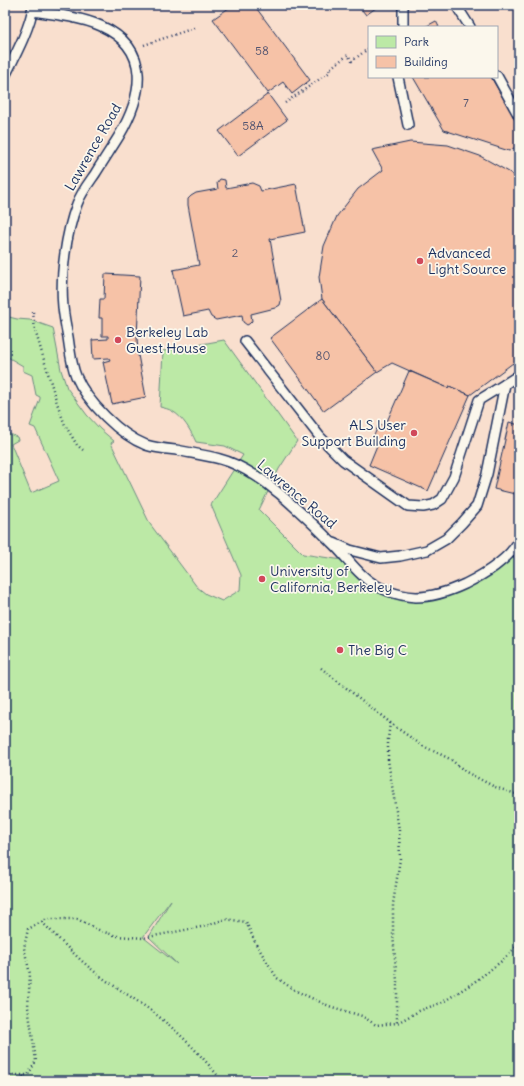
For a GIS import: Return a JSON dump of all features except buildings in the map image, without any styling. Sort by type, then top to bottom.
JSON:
[{"type":"lane","points":[[403,5],[403,26]]},
{"type":"lane","points":[[456,5],[469,26]]},
{"type":"lane","points":[[5,76],[25,32],[32,8]]},
{"type":"lane","name":"Lawrence Road","points":[[32,8],[100,26],[116,35],[126,43],[133,52],[137,63],[139,78],[133,108],[120,134],[81,194],[76,206],[69,231],[62,284],[63,307],[74,370],[82,388],[108,420],[133,439],[147,446],[222,459],[258,477],[300,512],[331,542],[363,577],[382,589],[400,594],[417,596],[435,594],[459,586],[478,577],[501,562],[519,541]]},
{"type":"lane","points":[[398,78],[408,125]]},
{"type":"lane","points":[[498,78],[519,116]]},
{"type":"lane","points":[[245,341],[320,437],[343,460],[408,506],[423,507],[433,505],[442,499],[454,477],[479,400],[519,374]]},
{"type":"lane","points":[[331,542],[350,550],[381,558],[400,556],[427,550],[446,539],[477,506],[487,474],[505,384]]},
{"type":"path","points":[[144,45],[197,27]]},
{"type":"path","points":[[286,103],[330,72],[329,69],[348,55],[352,61],[368,49]]},
{"type":"path","points":[[33,312],[35,330],[57,403],[65,425],[77,445],[83,450]]},
{"type":"path","points":[[321,668],[390,723],[423,746],[450,760],[466,772],[495,787],[519,795]]},
{"type":"path","points":[[390,723],[388,760],[399,830],[400,859],[393,904],[393,935],[397,981],[397,1022]]},
{"type":"path","points":[[5,1075],[28,1075],[36,1061],[28,1007],[30,974],[24,948],[28,929],[47,920],[77,919],[101,931],[118,936],[143,938],[206,926],[225,918],[246,922],[256,944],[277,978],[296,991],[329,1006],[362,1016],[376,1025],[397,1022],[449,999],[479,979],[503,960],[519,944]]},
{"type":"path","points":[[42,922],[66,946],[96,972],[158,1016],[187,1042],[222,1081]]},
{"type":"path","points":[[22,1075],[29,1081]]},
{"type":"shaded area","name":"University of California, Berkeley","points":[[5,5],[519,5],[519,1081],[5,1081]]},
{"type":"green space","points":[[5,316],[30,320],[53,328],[61,370],[67,388],[87,415],[114,441],[111,443],[150,524],[197,587],[206,594],[222,601],[240,590],[241,575],[211,505],[243,455],[225,446],[196,442],[180,417],[171,410],[160,407],[163,351],[224,340],[297,441],[279,469],[259,510],[303,554],[349,561],[382,589],[417,597],[478,577],[519,541],[519,1081],[5,1081],[5,432],[17,437],[18,440],[11,444],[31,493],[59,481],[35,428],[30,426],[40,399],[40,397],[36,395],[32,375],[23,371],[23,366],[5,356]],"holes":[[[171,900],[149,937],[177,964],[143,937]]]},
{"type":"place","name":"Advanced Light Source","points":[[420,261]]},
{"type":"place","name":"Berkeley Lab Guest House","points":[[118,340]]},
{"type":"place","name":"ALS User Support Building","points":[[414,433]]},
{"type":"place","name":"University of California, Berkeley","points":[[262,579]]},
{"type":"place","name":"The Big C","points":[[340,650]]}]
